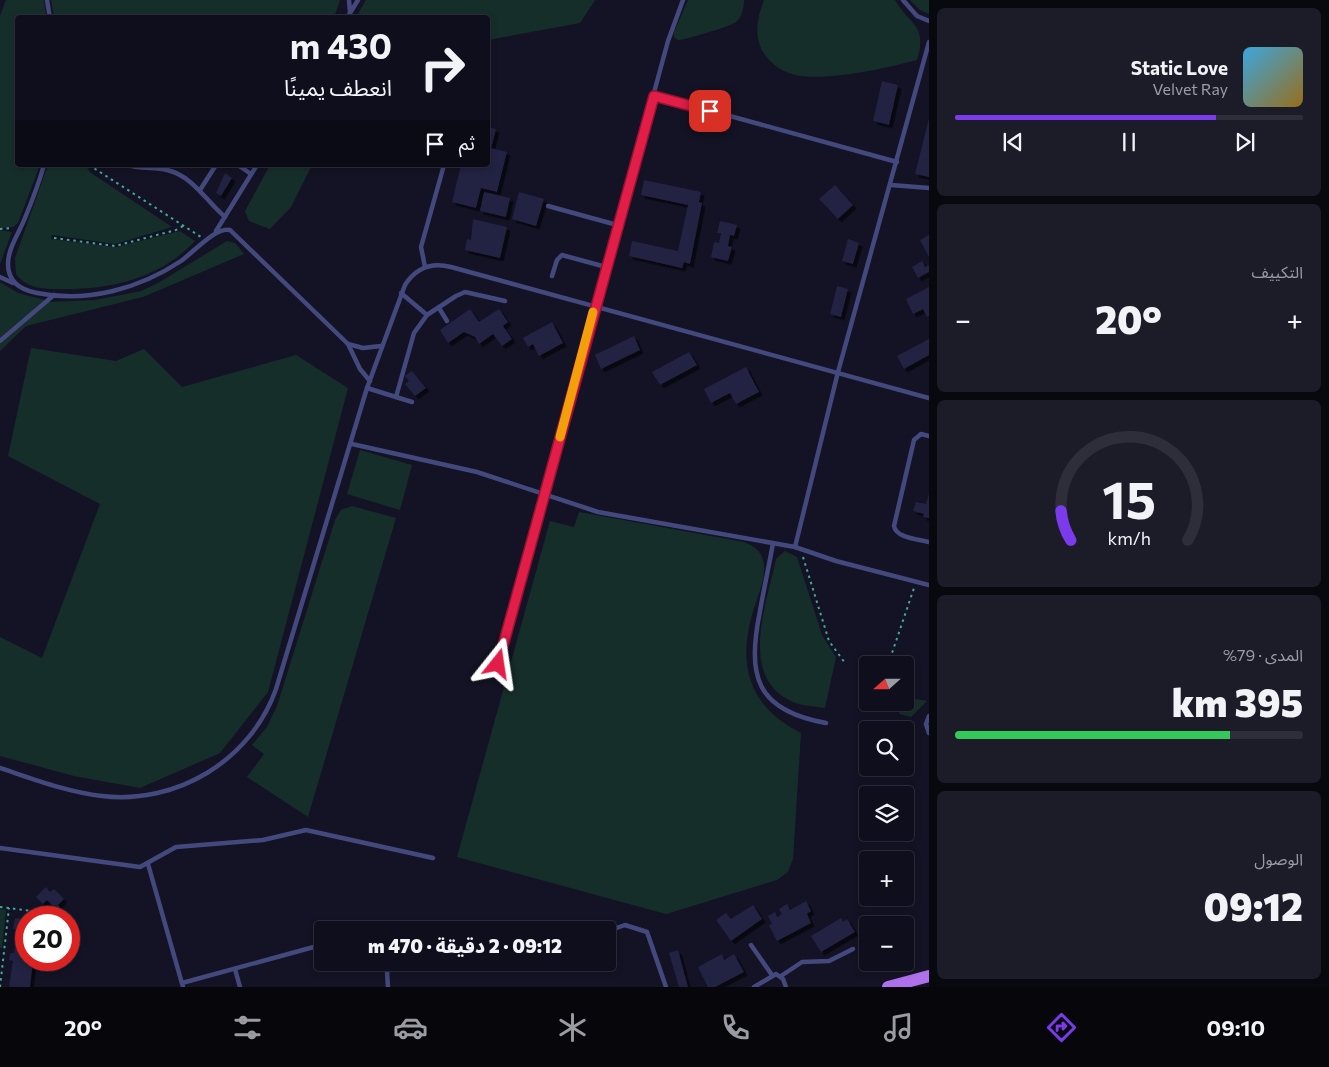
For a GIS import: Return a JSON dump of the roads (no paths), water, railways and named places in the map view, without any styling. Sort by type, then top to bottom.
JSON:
[{"type":"main road","points":[[888,987],[929,976]]},
{"type":"lane","points":[[47,0],[50,15]]},
{"type":"lane","points":[[348,0],[350,12]]},
{"type":"lane","points":[[348,15],[358,0]]},
{"type":"lane","points":[[498,664],[671,29],[683,0]]},
{"type":"lane","points":[[903,0],[917,16],[929,21]]},
{"type":"lane","points":[[795,547],[838,372],[929,42]]},
{"type":"lane","points":[[654,96],[897,162]]},
{"type":"lane","points":[[14,283],[8,266],[8,257],[43,167]]},
{"type":"lane","points":[[144,167],[168,170],[180,175],[200,190],[225,217]]},
{"type":"lane","points":[[200,190],[215,167]]},
{"type":"lane","points":[[241,167],[251,174]]},
{"type":"lane","points":[[0,277],[26,291],[54,295],[94,294],[138,284],[172,267],[207,241],[225,217],[256,167]]},
{"type":"lane","points":[[425,267],[421,247],[443,167]]},
{"type":"lane","points":[[891,185],[929,188]]},
{"type":"lane","points":[[548,206],[617,225]]},
{"type":"lane","points":[[215,232],[225,229],[234,233],[348,344],[360,369],[370,381]]},
{"type":"lane","points":[[552,276],[557,260],[562,255],[606,267]]},
{"type":"lane","points":[[0,768],[89,794],[133,797],[160,793],[184,785],[206,774],[235,752],[260,724],[272,701],[381,346],[401,293],[410,278],[425,267],[433,265],[451,266],[929,398]]},
{"type":"lane","points":[[396,397],[414,333],[420,322],[427,315],[465,292],[505,302]]},
{"type":"lane","points":[[401,293],[427,315]]},
{"type":"lane","points":[[0,341],[54,295]]},
{"type":"lane","points":[[439,308],[447,320]]},
{"type":"lane","points":[[348,344],[363,348],[381,346]]},
{"type":"lane","points":[[367,388],[412,402]]},
{"type":"lane","points":[[929,436],[918,435],[914,440],[894,526],[895,531],[899,534],[929,542]]},
{"type":"lane","points":[[352,444],[459,467],[545,493],[598,512],[795,547],[831,560],[916,582],[929,583]]},
{"type":"lane","points":[[773,543],[753,650],[757,677],[767,694],[781,708],[805,719],[826,723]]},
{"type":"lane","points":[[929,716],[926,724],[929,732]]},
{"type":"lane","points":[[0,848],[136,866],[148,864],[176,846],[263,840],[306,830],[433,858]]},
{"type":"lane","points":[[148,864],[183,985],[314,947]]},
{"type":"lane","points":[[616,928],[624,925],[647,932],[666,987]]},
{"type":"lane","points":[[751,945],[772,975]]},
{"type":"lane","points":[[754,987],[772,975],[781,976],[802,962],[829,962],[853,949]]},
{"type":"lane","points":[[235,969],[240,987]]},
{"type":"lane","points":[[388,971],[388,987]]},
{"type":"lane","points":[[781,976],[786,987]]}]
